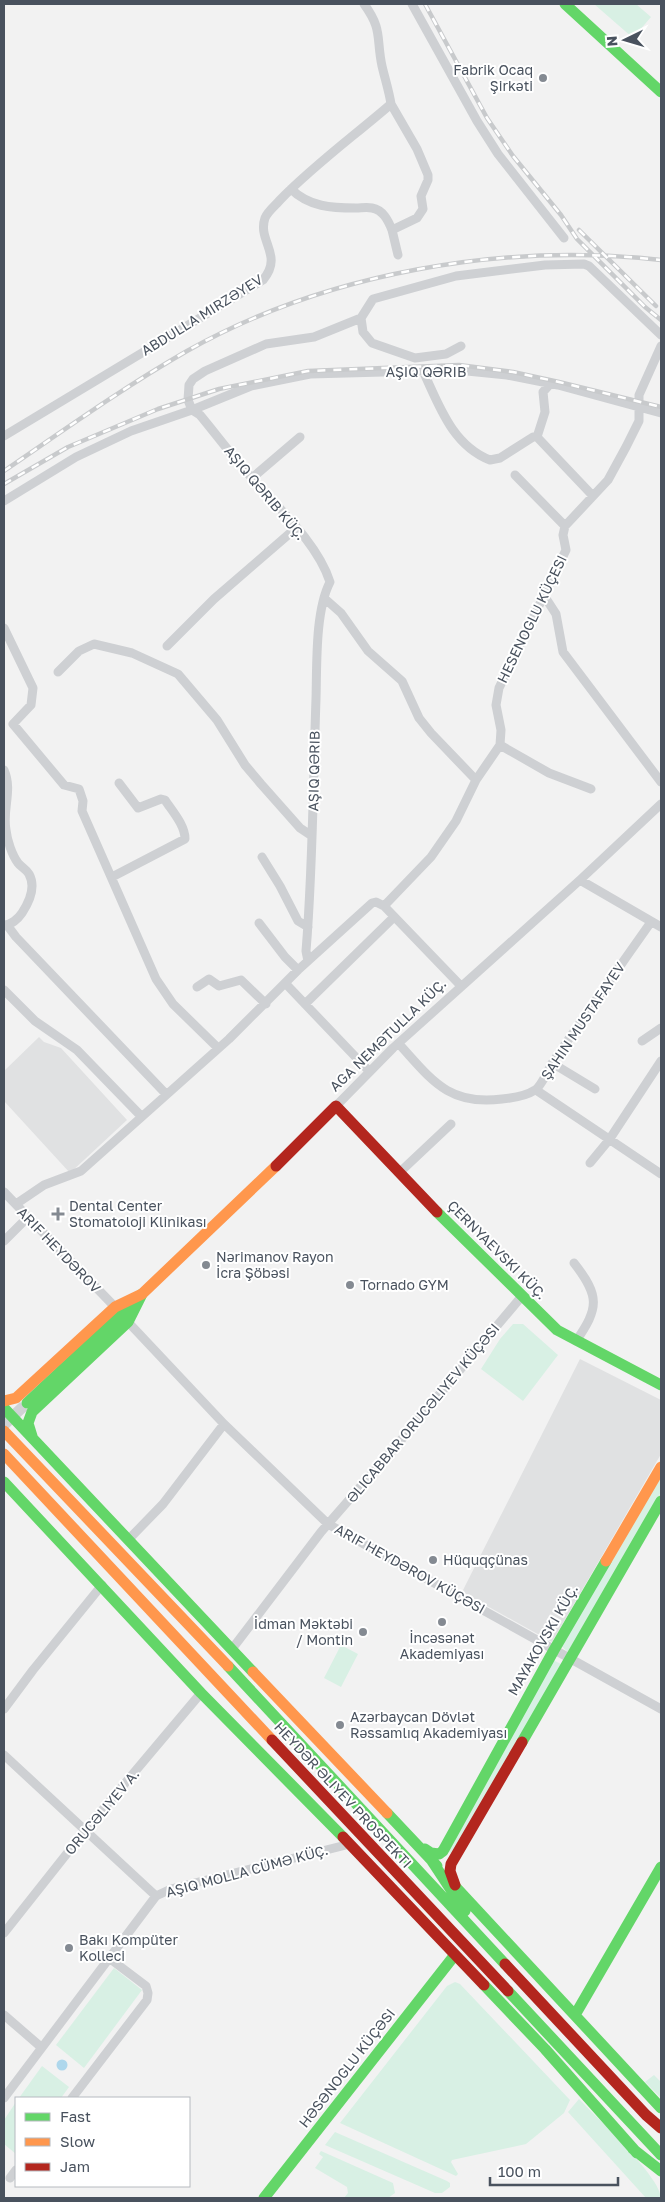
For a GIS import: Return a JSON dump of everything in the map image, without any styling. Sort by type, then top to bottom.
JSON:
[{"type":"main road","points":[[564,4],[661,92]]},
{"type":"main road","name":"ÇERNYAEVSKI KÜÇ.","points":[[336,1106],[557,1330],[661,1385]]},
{"type":"main road","name":"AĞA NEMƏTULLA KÜÇ.","points":[[4,1401],[16,1398],[115,1307],[142,1294],[247,1195],[336,1106]]},
{"type":"main road","points":[[26,1403],[142,1294]]},
{"type":"main road","name":"AĞA NEMƏTULLA KÜÇ.","points":[[128,1322],[142,1294]]},
{"type":"main road","points":[[34,1439],[28,1423],[32,1412],[128,1322]]},
{"type":"main road","points":[[4,1408],[455,1885],[661,2108]]},
{"type":"main road","name":"HEYDƏR ƏLIYEV PROSPEKTI","points":[[4,1431],[236,1674],[661,2129]]},
{"type":"main road","name":"HEYDƏR ƏLIYEV PROSPEKTI","points":[[4,1454],[661,2154]]},
{"type":"main road","name":"MAYAKOVSKI KÜÇ.","points":[[412,1840],[434,1854],[439,1854],[442,1851],[554,1650],[661,1467]]},
{"type":"main road","points":[[4,1482],[201,1692],[350,1844],[454,1956],[545,2049],[661,2179]]},
{"type":"main road","points":[[4,1486],[16,1495]]},
{"type":"main road","points":[[455,1885],[450,1872],[451,1864],[661,1502]]},
{"type":"main road","points":[[432,1861],[491,1949]]},
{"type":"main road","points":[[575,2015],[661,1867]]},
{"type":"main road","name":"HƏSƏNOĞLU KÜÇƏSI","points":[[264,2198],[454,1956]]},
{"type":"main road","points":[[633,2148],[661,2171]]},
{"type":"street","points":[[364,4],[373,16],[378,28],[382,66],[392,104],[428,175],[428,180],[421,193],[422,212],[417,218],[392,230]]},
{"type":"street","points":[[412,4],[477,121],[498,154],[564,238]]},
{"type":"street","name":"ABDULLA MIRZƏYEV","points":[[4,436],[263,280],[271,268],[272,260],[265,234],[264,220],[268,213],[291,189],[392,104]]},
{"type":"street","points":[[291,189],[311,203],[332,207],[371,208],[387,218],[398,255]]},
{"type":"street","points":[[308,961],[306,951],[312,836],[318,639],[324,598],[330,582],[320,558],[296,528],[200,415],[192,410],[188,400],[189,385],[193,379],[205,371],[266,344],[314,337],[361,318],[373,299],[456,276],[545,265],[584,264],[590,266],[661,335]]},
{"type":"street","points":[[361,318],[363,332],[372,344],[415,358],[446,354],[461,346]]},
{"type":"street","points":[[515,475],[565,526],[608,480],[626,447],[639,421],[639,395],[661,346]]},
{"type":"street","points":[[4,501],[38,478],[95,447],[131,431],[192,410],[251,386],[310,374],[457,370],[507,375],[640,406],[661,414]]},
{"type":"street","points":[[423,371],[455,433],[483,457],[490,460],[500,458],[532,437],[537,437]]},
{"type":"street","points":[[537,437],[545,412],[543,392],[550,384]]},
{"type":"street","points":[[252,478],[300,437]]},
{"type":"street","points":[[537,437],[593,496]]},
{"type":"street","name":"HESENOĞLU KÜÇESI","points":[[500,745],[501,730],[496,705],[498,688],[566,550],[563,535],[565,526]]},
{"type":"street","points":[[167,646],[214,599],[296,528]]},
{"type":"street","points":[[543,594],[556,614],[563,652],[661,782]]},
{"type":"street","points":[[324,598],[341,613],[368,651],[402,682],[420,718],[431,734],[476,780]]},
{"type":"street","points":[[4,628],[33,688],[31,705],[8,723],[64,785],[79,789],[83,801],[82,811],[156,980],[173,1004],[218,1048]]},
{"type":"street","points":[[58,672],[78,652],[94,644],[132,653],[178,674],[217,720],[245,765],[300,828],[312,836]]},
{"type":"street","points":[[384,906],[431,857],[456,821],[476,780],[500,745],[548,773],[591,789]]},
{"type":"street","points":[[4,770],[7,776],[8,792],[6,830],[17,863],[28,872],[32,884],[31,895],[19,918],[5,925],[166,1094]]},
{"type":"street","points":[[112,877],[185,839],[185,834],[176,816],[165,800],[161,799],[138,808],[119,783]]},
{"type":"street","name":"AĞA NEMƏTULLA KÜÇ.","points":[[336,1106],[369,1072],[461,986],[580,880],[661,804]]},
{"type":"street","points":[[262,857],[298,921],[308,927]]},
{"type":"street","points":[[580,880],[661,927]]},
{"type":"street","points":[[16,1204],[44,1185],[81,1171],[266,1004],[298,970],[368,905],[376,902],[384,906],[461,986]]},
{"type":"street","points":[[305,1004],[394,917]]},
{"type":"street","name":"ŞAHIN MUSTAFAYEV","points":[[399,1044],[442,1088],[460,1097],[495,1100],[515,1098],[536,1090],[552,1063],[651,922]]},
{"type":"street","points":[[259,923],[284,957],[298,970]]},
{"type":"street","points":[[197,986],[209,979],[218,986],[241,980],[266,1004]]},
{"type":"street","points":[[285,983],[369,1072]]},
{"type":"street","points":[[4,990],[35,1021],[77,1050],[141,1116]]},
{"type":"street","points":[[642,1040],[661,1028]]},
{"type":"street","points":[[590,1163],[609,1140],[661,1061]]},
{"type":"street","points":[[552,1063],[595,1090]]},
{"type":"street","points":[[536,1090],[609,1140],[660,1170]]},
{"type":"street","points":[[400,1172],[451,1124]]},
{"type":"street","name":"ARIF HEYDƏROV","points":[[4,1192],[115,1307]]},
{"type":"street","points":[[4,1241],[28,1218]]},
{"type":"street","points":[[574,1263],[591,1287],[594,1310],[589,1323],[576,1341]]},
{"type":"street","name":"ƏLICABBAR ORUCƏLIYEV KÜÇƏSI","points":[[232,1649],[328,1524],[522,1296]]},
{"type":"street","name":"ARIF HEYDƏROV KÜÇƏSI","points":[[128,1322],[224,1424],[328,1524],[661,1709]]},
{"type":"street","points":[[128,1539],[163,1504],[224,1424]]},
{"type":"street","points":[[4,1709],[102,1585]]},
{"type":"street","name":"ORUCƏLIYEV A.","points":[[4,1934],[84,1832],[201,1692]]},
{"type":"street","points":[[4,1755],[84,1832],[156,1896]]},
{"type":"street","points":[[4,2098],[156,1896],[171,1889],[350,1844]]},
{"type":"street","points":[[73,2097],[147,2000],[146,1986],[109,1958]]},
{"type":"street","points":[[4,2015],[41,2047]]},
{"type":"street","points":[[10,2178],[15,2171]]},
{"type":"shaded area","points":[[39,1037],[44,1042],[61,1048],[127,1120],[70,1173],[4,1101],[4,1071]]},
{"type":"shaded area","points":[[580,1359],[661,1400],[661,1454],[552,1642],[462,1592]]},
{"type":"green space","points":[[594,4],[636,4],[651,17],[633,38]]},
{"type":"green space","points":[[513,1324],[523,1324],[558,1355],[523,1401],[481,1369],[500,1339]]},
{"type":"green space","points":[[661,1475],[661,1492],[568,1652],[561,1646]]},
{"type":"green space","points":[[341,1645],[358,1654],[341,1687],[324,1678]]},
{"type":"green space","points":[[553,1660],[561,1664],[453,1855],[447,1850]]},
{"type":"green space","points":[[114,1968],[142,1990],[84,2068],[56,2045]]},
{"type":"green space","points":[[455,1982],[460,1984],[570,2100],[564,2113],[526,2144],[452,2160],[451,2162],[458,2174],[456,2176],[340,2123],[447,1986]]},
{"type":"green space","points":[[42,2066],[69,2087],[62,2097],[20,2097]]},
{"type":"green space","points":[[654,2075],[661,2082],[661,2098],[645,2082]]},
{"type":"green space","points":[[579,2099],[640,2162],[658,2188],[661,2198],[646,2198],[568,2112]]},
{"type":"green space","points":[[15,2104],[15,2153],[4,2144],[4,2120]]},
{"type":"green space","points":[[335,2132],[447,2181],[450,2183],[450,2187],[442,2193],[435,2193],[325,2145]]},
{"type":"green space","points":[[321,2151],[393,2183],[395,2193],[388,2198],[344,2198],[348,2193],[347,2187],[315,2168],[323,2157],[319,2154]]},
{"type":"water","points":[[62,2059],[68,2065],[62,2071],[56,2065]]},
{"type":"tunnel","points":[[4,1425],[27,1403]]},
{"type":"railway","points":[[425,4],[487,118],[513,156],[561,215],[577,239],[645,307],[661,320]]},
{"type":"railway","points":[[579,230],[656,306]]},
{"type":"railway","points":[[4,471],[117,394],[187,351],[241,324],[297,301],[356,283],[478,260],[540,256],[601,256],[661,260]]},
{"type":"railway","points":[[4,484],[68,447],[158,409],[219,389],[308,371],[459,365],[513,372],[661,407]]},
{"type":"traffic: fast","points":[[565,4],[661,92]]},
{"type":"traffic: fast","points":[[437,1212],[557,1330],[661,1385]]},
{"type":"traffic: fast","points":[[32,1436],[28,1423],[32,1412],[128,1322],[142,1294]]},
{"type":"traffic: fast","points":[[27,1403],[134,1302]]},
{"type":"traffic: fast","points":[[4,1408],[253,1672]]},
{"type":"traffic: fast","points":[[4,1482],[201,1693],[343,1837]]},
{"type":"traffic: fast","points":[[522,1742],[661,1501]]},
{"type":"traffic: fast","points":[[425,1849],[431,1853],[439,1854],[443,1851],[554,1650],[606,1561]]},
{"type":"traffic: fast","points":[[228,1666],[505,1964]]},
{"type":"traffic: fast","points":[[387,1813],[437,1866]]},
{"type":"traffic: fast","points":[[432,1861],[465,1911]]},
{"type":"traffic: fast","points":[[575,2015],[661,1867]]},
{"type":"traffic: fast","points":[[451,1882],[661,2108]]},
{"type":"traffic: fast","points":[[264,2198],[454,1956]]},
{"type":"traffic: fast","points":[[484,1985],[545,2049],[637,2153]]},
{"type":"traffic: fast","points":[[508,1991],[661,2155]]},
{"type":"traffic: fast","points":[[633,2149],[661,2171]]},
{"type":"traffic: slow","points":[[4,1401],[16,1398],[115,1307],[142,1294],[276,1166]]},
{"type":"traffic: slow","points":[[4,1431],[228,1666]]},
{"type":"traffic: slow","points":[[4,1454],[272,1740]]},
{"type":"traffic: slow","points":[[606,1561],[661,1467]]},
{"type":"traffic: slow","points":[[253,1672],[387,1813]]},
{"type":"traffic: jam","points":[[276,1166],[336,1106],[437,1212]]},
{"type":"traffic: jam","points":[[272,1740],[508,1991]]},
{"type":"traffic: jam","points":[[455,1885],[450,1871],[451,1864],[522,1742]]},
{"type":"traffic: jam","points":[[343,1837],[484,1985]]},
{"type":"traffic: jam","points":[[505,1964],[646,2115],[661,2128]]},
{"type":"place","name":"Fabrik Ocaq Şirkəti","points":[[543,78]]},
{"type":"place","name":"Dental Center Stomatoloji Klinikası","points":[[58,1214]]},
{"type":"place","name":"Nərimanov Rayon İcra Şöbəsi","points":[[206,1265]]},
{"type":"place","name":"Tornado GYM","points":[[350,1285]]},
{"type":"place","name":"Hüquqçünas","points":[[433,1560]]},
{"type":"place","name":"İncəsənət Akademiyası","points":[[442,1622]]},
{"type":"place","name":"İdman Məktəbi / Montin","points":[[363,1632]]},
{"type":"place","name":"Azərbaycan Dövlət Rəssamlıq Akademiyası","points":[[340,1725]]},
{"type":"place","name":"Bakı Kompüter Kolleci","points":[[69,1948]]}]
